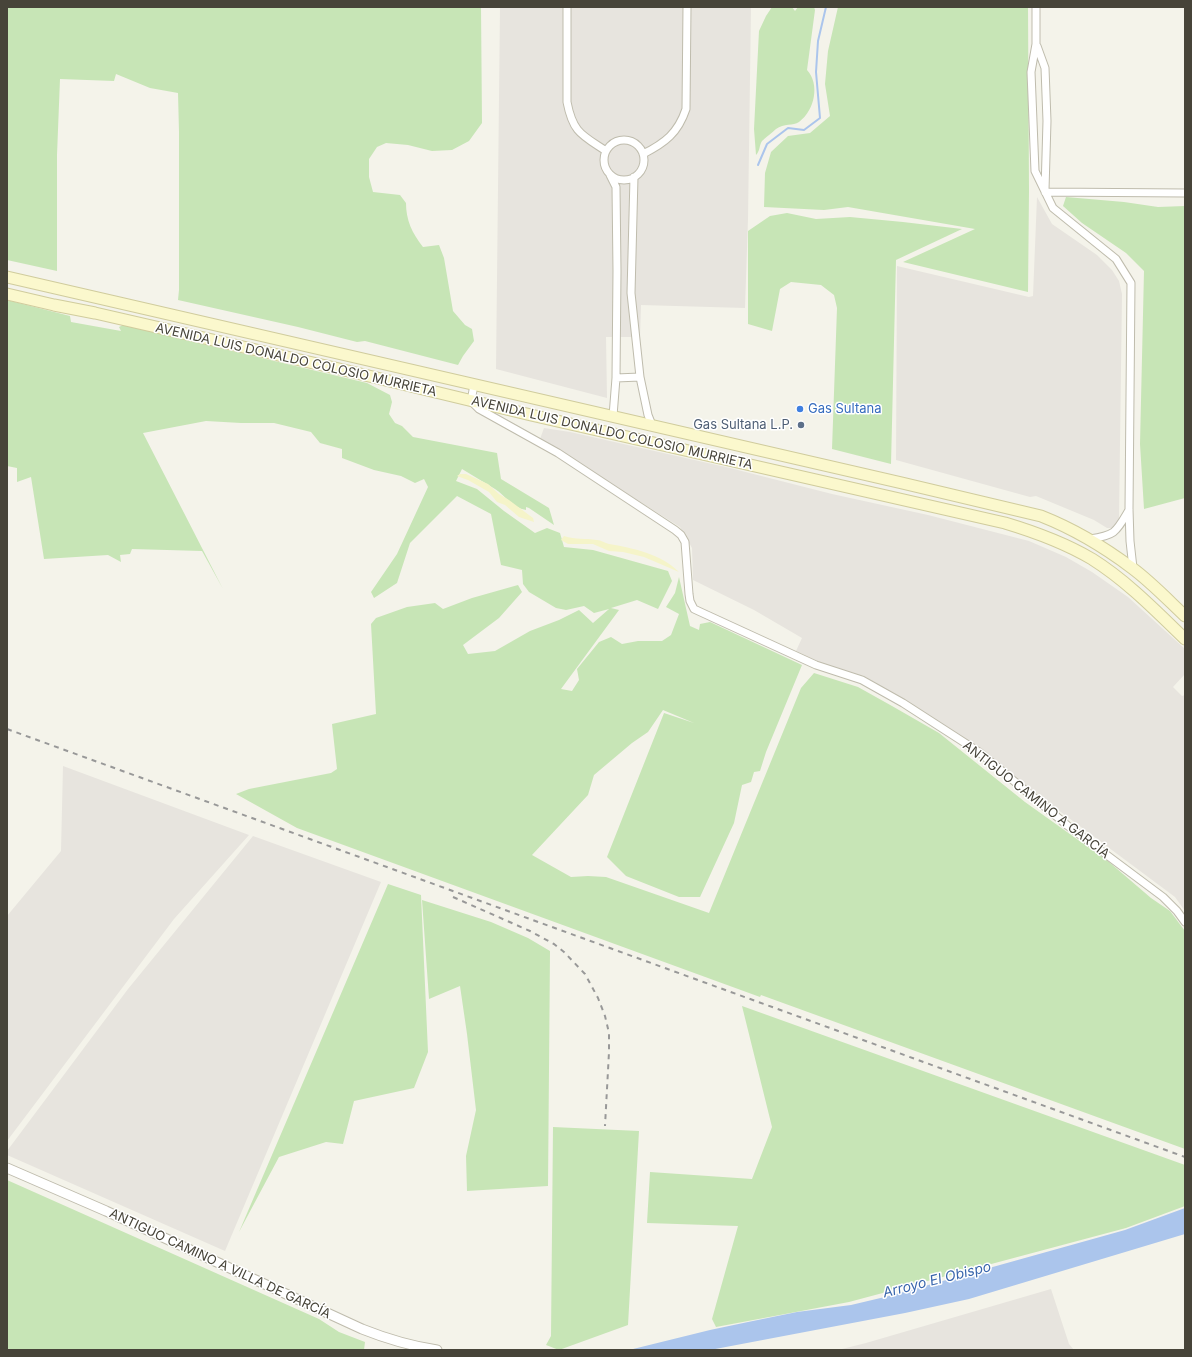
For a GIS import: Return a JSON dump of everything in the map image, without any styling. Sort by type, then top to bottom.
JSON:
[{"type":"main road","name":"AVENIDA LUIS DONALDO COLOSIO MURRIETA","points":[[7,277],[351,355],[474,385],[1041,516],[1063,525],[1090,539],[1132,568],[1185,616]]},
{"type":"main road","name":"AVENIDA LUIS DONALDO COLOSIO MURRIETA","points":[[7,294],[103,314],[1034,532],[1081,552],[1105,568],[1132,589],[1185,639]]},
{"type":"main road","points":[[962,514],[966,498]]},
{"type":"street","points":[[567,7],[567,102],[569,114],[579,133],[606,151]]},
{"type":"street","points":[[643,154],[657,147],[675,131],[682,120],[686,109],[687,7]]},
{"type":"street","points":[[1036,7],[1036,44],[1031,72],[1035,172],[1053,208],[1116,259],[1131,283],[1129,509],[1132,568]]},
{"type":"street","points":[[1036,44],[1045,68],[1047,121],[1045,192]]},
{"type":"street","points":[[610,175],[616,179],[628,180],[639,173],[643,167],[644,160],[640,148],[635,143],[622,140],[616,142],[610,146],[604,157],[606,170],[616,187],[616,378],[613,416]]},
{"type":"street","points":[[634,177],[631,294],[640,377],[648,415],[652,425]]},
{"type":"street","points":[[1045,192],[1185,193]]},
{"type":"street","points":[[616,378],[640,377]]},
{"type":"street","points":[[471,401],[474,385]]},
{"type":"street","name":"ANTIGUO CAMINO A GARCÍA","points":[[471,401],[479,409],[558,453],[676,530],[681,535],[684,542],[690,601],[694,609],[816,665],[862,680],[903,703],[979,752],[1068,826],[1163,896],[1185,922]]},
{"type":"street","points":[[1090,539],[1112,534],[1119,527],[1129,509]]},
{"type":"street","name":"ANTIGUO CAMINO A VILLA DE GARCÍA","points":[[7,1168],[113,1214],[383,1338],[413,1346],[437,1350]]},
{"type":"street","points":[[401,1350],[413,1346]]},
{"type":"shaded area","points":[[7,7],[481,7],[482,123],[469,141],[452,150],[432,151],[408,145],[386,143],[377,147],[369,159],[369,177],[373,192],[400,195],[406,203],[410,226],[423,247],[439,245],[444,258],[453,311],[465,325],[472,329],[474,341],[458,365],[365,341],[357,342],[178,300],[178,93],[150,88],[116,74],[114,81],[60,79],[57,155],[57,271],[7,260]]},
{"type":"shaded area","points":[[500,7],[751,7],[748,219],[745,308],[641,305],[640,337],[606,337],[607,398],[496,369]]},
{"type":"shaded area","points":[[772,7],[792,7],[795,11],[798,7],[814,7],[815,10],[807,70],[813,82],[814,97],[809,111],[799,122],[776,129],[762,141],[756,155],[754,129],[759,31]]},
{"type":"shaded area","points":[[838,7],[1028,7],[1028,292],[903,262],[975,229],[848,207],[824,210],[764,207],[765,173],[771,152],[788,136],[810,133],[830,116],[825,84],[828,51]]},
{"type":"shaded area","points":[[1037,197],[1052,224],[1097,255],[1112,270],[1119,281],[1122,294],[1119,518],[1118,525],[1111,528],[1107,528],[1094,520],[1036,496],[1030,497],[896,460],[897,266],[1029,297],[1033,296]]},
{"type":"shaded area","points":[[1066,197],[1124,202],[1158,207],[1185,206],[1185,498],[1144,509],[1140,444],[1144,271],[1126,253],[1082,223],[1063,206]]},
{"type":"shaded area","points":[[787,213],[816,219],[850,217],[962,229],[896,260],[891,464],[832,449],[837,308],[834,295],[821,285],[791,282],[780,289],[772,331],[748,324],[748,231],[770,216]]},
{"type":"shaded area","points":[[7,300],[70,316],[71,322],[121,331],[119,327],[123,325],[367,383],[390,395],[392,402],[389,414],[395,423],[402,426],[413,437],[497,453],[501,479],[549,508],[554,525],[529,508],[526,507],[526,510],[517,507],[495,489],[462,469],[456,481],[477,489],[504,511],[535,533],[547,528],[560,533],[564,547],[593,550],[668,571],[672,581],[658,609],[637,600],[611,608],[619,610],[561,689],[572,691],[579,680],[577,669],[599,642],[611,637],[622,644],[638,641],[662,641],[671,635],[679,614],[666,607],[675,593],[679,577],[690,626],[699,630],[700,624],[710,622],[802,665],[766,752],[760,771],[754,772],[751,782],[742,785],[734,823],[700,897],[679,897],[626,876],[607,857],[664,713],[694,723],[663,710],[648,732],[632,743],[594,775],[588,795],[532,855],[571,877],[606,877],[709,913],[801,688],[814,673],[858,687],[939,733],[1025,802],[1109,862],[1151,898],[1170,911],[1185,931],[1185,1149],[761,995],[760,997],[297,828],[236,794],[249,789],[331,773],[337,769],[332,724],[376,714],[371,624],[376,618],[407,607],[435,603],[443,609],[472,598],[518,585],[522,592],[499,618],[463,645],[468,654],[495,651],[530,631],[559,620],[579,610],[593,623],[609,609],[594,613],[584,606],[566,610],[556,608],[529,592],[523,584],[522,570],[501,565],[491,514],[457,496],[410,543],[397,583],[374,598],[371,592],[397,554],[428,487],[424,479],[415,483],[401,476],[374,470],[342,458],[342,449],[320,443],[311,432],[274,423],[206,421],[143,433],[223,589],[202,551],[132,549],[130,554],[120,555],[121,562],[108,555],[44,559],[31,477],[17,482],[17,468],[7,466]]},
{"type":"shaded area","points":[[544,428],[570,432],[730,468],[832,494],[928,515],[1029,541],[1066,557],[1092,572],[1128,597],[1185,649],[1185,674],[1173,687],[1182,696],[1185,695],[1185,911],[1175,897],[944,725],[864,676],[839,671],[796,651],[802,638],[754,610],[693,580],[692,548],[680,527],[540,439]]},
{"type":"shaded area","points":[[63,766],[249,835],[174,919],[7,1141],[7,916],[61,851]]},
{"type":"shaded area","points":[[253,836],[381,882],[225,1251],[7,1155],[7,1151],[128,989]]},
{"type":"shaded area","points":[[388,884],[421,895],[428,1052],[414,1088],[354,1101],[343,1144],[326,1142],[279,1157],[239,1232]]},
{"type":"shaded area","points":[[422,900],[491,922],[528,938],[550,951],[548,1186],[467,1191],[466,1156],[476,1110],[460,986],[429,999]]},
{"type":"shaded area","points":[[742,1006],[1185,1165],[1185,1206],[1126,1228],[849,1302],[716,1327],[712,1319],[738,1226],[647,1223],[650,1172],[752,1179],[772,1127]]},
{"type":"shaded area","points":[[553,1127],[639,1131],[628,1325],[559,1350],[546,1345],[551,1336]]},
{"type":"shaded area","points":[[7,1180],[319,1319],[339,1332],[365,1342],[364,1350],[7,1350]]},
{"type":"shaded area","points":[[1051,1289],[1069,1344],[1074,1350],[838,1350],[866,1343]]},
{"type":"sand","points":[[460,474],[466,474],[488,484],[499,494],[533,518],[534,522],[519,517],[505,505],[497,502],[489,492],[468,480],[457,476]]},
{"type":"sand","points":[[564,536],[598,540],[646,553],[664,561],[679,572],[644,557],[623,552],[609,551],[593,544],[568,544],[561,540]]},
{"type":"water","points":[[1185,1208],[1185,1234],[969,1299],[905,1313],[710,1350],[629,1350],[748,1322],[797,1312],[851,1305],[889,1296],[1125,1230]]},
{"type":"waterway","points":[[758,165],[767,144],[788,128],[804,130],[820,118],[816,72],[818,41],[826,7]]},
{"type":"railway","points":[[7,729],[1185,1157]]},
{"type":"railway","points":[[453,897],[530,931],[554,944],[564,952],[585,974],[598,998],[605,1016],[609,1033],[605,1126]]},
{"type":"place","name":"Gas Sultana","points":[[800,409]]},
{"type":"place","name":"Gas Sultana L.P.","points":[[801,425]]},
{"type":"water label","name":"Arroyo El Obispo","points":[[937,1280]]}]
